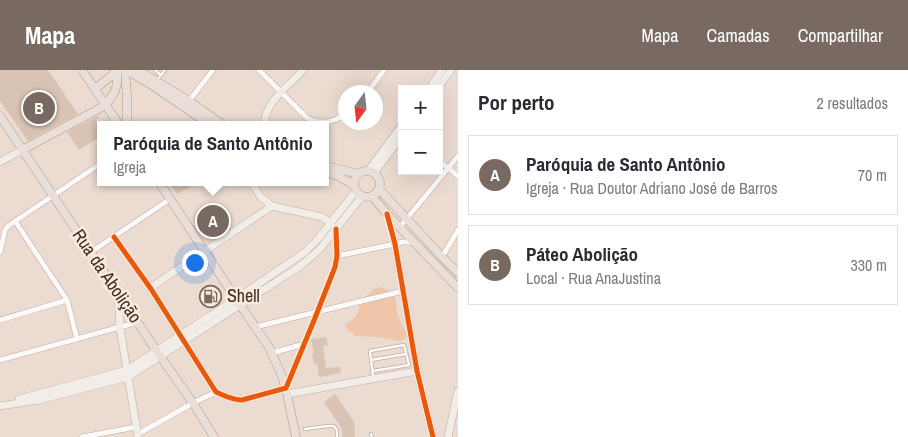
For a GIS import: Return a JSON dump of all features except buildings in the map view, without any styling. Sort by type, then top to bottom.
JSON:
[{"type":"main road","points":[[82,70],[117,121]]},
{"type":"main road","points":[[95,89],[117,70]]},
{"type":"main road","points":[[22,150],[106,104],[115,90],[118,76],[117,70]]},
{"type":"main road","points":[[126,70],[127,121]]},
{"type":"main road","points":[[126,70],[152,85],[204,121]]},
{"type":"main road","points":[[138,70],[159,78],[217,121]]},
{"type":"main road","name":"Rua da Abolição","points":[[0,116],[214,437]]},
{"type":"main road","points":[[329,167],[359,174],[371,172],[379,179],[380,183],[379,188],[372,196]]},
{"type":"main road","points":[[329,173],[338,176],[357,191],[372,196],[458,288]]},
{"type":"main road","points":[[357,191],[356,177],[359,174]]},
{"type":"main road","points":[[162,186],[269,347],[282,376],[296,437]]},
{"type":"main road","points":[[379,188],[442,258],[458,273]]},
{"type":"street","points":[[189,101],[213,70]]},
{"type":"street","points":[[259,70],[307,118],[313,121]]},
{"type":"street","points":[[265,121],[266,112],[271,103],[303,70]]},
{"type":"street","points":[[373,85],[384,70]]},
{"type":"street","points":[[432,85],[442,70]]},
{"type":"street","points":[[440,85],[451,70]]},
{"type":"street","points":[[371,172],[400,130]]},
{"type":"street","points":[[371,172],[398,141]]},
{"type":"street","points":[[0,162],[22,150]]},
{"type":"street","points":[[400,227],[458,156]]},
{"type":"street","points":[[443,164],[458,176]]},
{"type":"street","points":[[0,252],[6,227],[97,166]]},
{"type":"street","points":[[254,186],[261,197],[272,206],[325,218],[333,227],[337,256],[334,267],[286,391]]},
{"type":"street","points":[[0,404],[128,373],[238,302],[299,267],[319,250],[357,191]]},
{"type":"street","points":[[91,252],[170,199]]},
{"type":"street","points":[[150,288],[272,206]]},
{"type":"street","points":[[388,214],[418,371],[433,437]]},
{"type":"street","points":[[15,221],[67,300],[78,338]]},
{"type":"street","points":[[442,258],[458,230]]},
{"type":"street","points":[[114,237],[150,288],[216,392],[228,398],[242,400],[373,375],[418,371]]},
{"type":"street","points":[[337,256],[403,242],[414,242]]},
{"type":"street","points":[[255,327],[403,291]]},
{"type":"street","points":[[118,292],[120,327],[138,433]]},
{"type":"street","points":[[0,320],[67,300]]},
{"type":"street","points":[[0,360],[138,322]]},
{"type":"street","points":[[272,353],[304,344]]},
{"type":"street","points":[[450,436],[458,390]]},
{"type":"street","points":[[82,437],[138,433],[216,392]]},
{"type":"lane","points":[[155,70],[159,78],[165,70]]},
{"type":"lane","points":[[402,345],[410,364],[373,375],[371,360],[370,351],[402,345]]},
{"type":"lane","points":[[371,360],[406,354]]},
{"type":"lane","points":[[305,429],[334,426],[338,435],[336,437]]},
{"type":"shaded area","points":[[380,287],[391,292],[396,299],[397,313],[407,337],[401,341],[355,336],[347,330],[345,324],[356,317],[363,298],[373,289]]},
{"type":"cycle path","points":[[387,214],[395,244],[417,371],[433,437]]},
{"type":"cycle path","points":[[114,237],[151,289],[216,392],[232,399],[242,400],[286,388],[335,267],[337,256],[336,229]]},
{"type":"place","name":"Páteo Abolição","points":[[39,108]]},
{"type":"place","name":"Paróquia de Santo Antônio","points":[[213,221]]},
{"type":"place","name":"Shell","points":[[211,296]]}]
